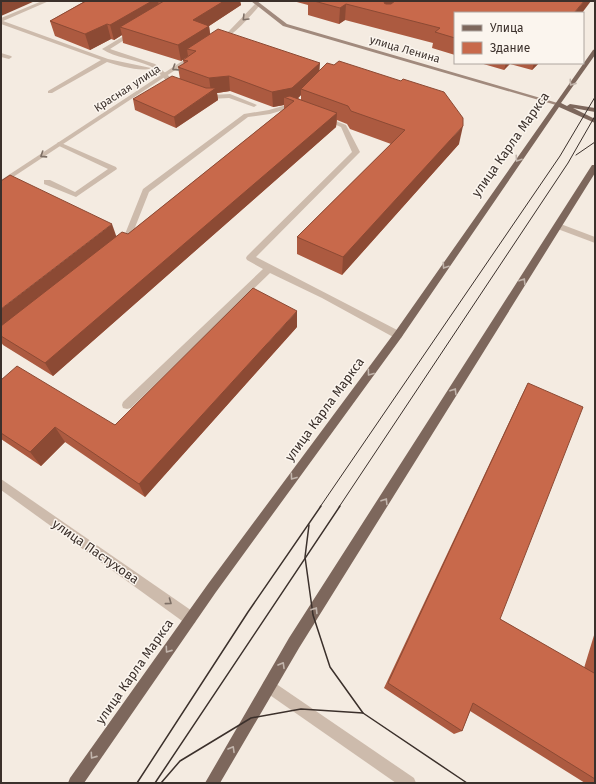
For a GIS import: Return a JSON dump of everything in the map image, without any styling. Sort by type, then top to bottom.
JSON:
[{"type":"main road","name":"улица Ленина","points":[[256,2],[285,25],[558,104],[595,110]]},
{"type":"main road","name":"улица Карла Маркса","points":[[75,783],[190,618],[398,335],[595,51]]},
{"type":"main road","name":"улица Ленина","points":[[558,104],[595,122]]},
{"type":"main road","points":[[212,783],[294,643],[595,168]]},
{"type":"street","points":[[1,21],[46,1]]},
{"type":"street","points":[[212,44],[231,32],[256,2]]},
{"type":"street","points":[[1,21],[106,60],[128,66],[158,69]]},
{"type":"street","points":[[136,30],[105,49],[153,65],[163,76],[182,87]]},
{"type":"street","name":"Красная улица","points":[[1,183],[200,52]]},
{"type":"street","points":[[1,55],[9,57]]},
{"type":"street","points":[[50,92],[106,60]]},
{"type":"street","points":[[196,92],[210,97],[230,96],[254,105]]},
{"type":"street","points":[[113,250],[126,240],[146,191],[246,115],[270,112],[290,106],[298,106]]},
{"type":"street","points":[[315,115],[344,126],[356,152],[250,258],[398,335]]},
{"type":"street","points":[[47,182],[76,195],[113,169],[59,144]]},
{"type":"street","points":[[558,226],[595,240]]},
{"type":"street","points":[[127,405],[269,269]]},
{"type":"street","name":"улица Пастухова","points":[[1,484],[147,586],[190,618]]},
{"type":"street","points":[[269,686],[409,783]]},
{"type":"building","points":[[86,1],[152,1],[110,25],[107,24],[85,34],[50,21]]},
{"type":"building","points":[[164,1],[224,1],[193,20],[209,26],[178,45],[120,27]]},
{"type":"building","points":[[314,1],[385,1],[384,3],[386,4],[391,4],[395,1],[584,1],[575,12],[454,12],[454,38],[435,32],[440,28],[346,4],[340,8]]},
{"type":"building","points":[[218,29],[320,63],[292,88],[272,92],[229,76],[209,78],[178,67],[188,61],[183,60],[196,51],[187,49]]},
{"type":"building","points":[[339,61],[401,81],[403,79],[444,92],[463,118],[463,126],[343,257],[297,237],[405,130],[351,111],[348,106],[301,89],[327,63],[334,65]]},
{"type":"building","points":[[172,76],[206,88],[216,88],[174,117],[133,99]]},
{"type":"building","points":[[290,96],[337,113],[45,363],[1,336],[1,326],[122,232],[128,234],[294,101],[284,97]]},
{"type":"building","points":[[10,175],[112,224],[1,309],[1,181]]},
{"type":"building","points":[[253,288],[297,311],[139,484],[55,427],[30,452],[1,433],[1,380],[17,366],[115,425]]},
{"type":"building","points":[[528,383],[583,407],[500,619],[594,673],[595,671],[595,779],[473,703],[462,731],[388,683]]},
{"type":"tram line","points":[[320,507],[560,156],[595,97]]},
{"type":"tram line","points":[[339,507],[568,163],[595,116]]},
{"type":"tram line","points":[[576,155],[595,142]]},
{"type":"tram line","points":[[137,783],[248,612],[321,506]]},
{"type":"tram line","points":[[305,558],[340,506]]},
{"type":"tram line","points":[[305,558],[309,525]]},
{"type":"tram line","points":[[155,783],[305,558]]},
{"type":"tram line","points":[[305,558],[313,615],[330,667],[363,713]]},
{"type":"tram line","points":[[161,783],[180,761],[251,718],[301,709],[363,713]]},
{"type":"tram line","points":[[363,713],[467,783]]}]
